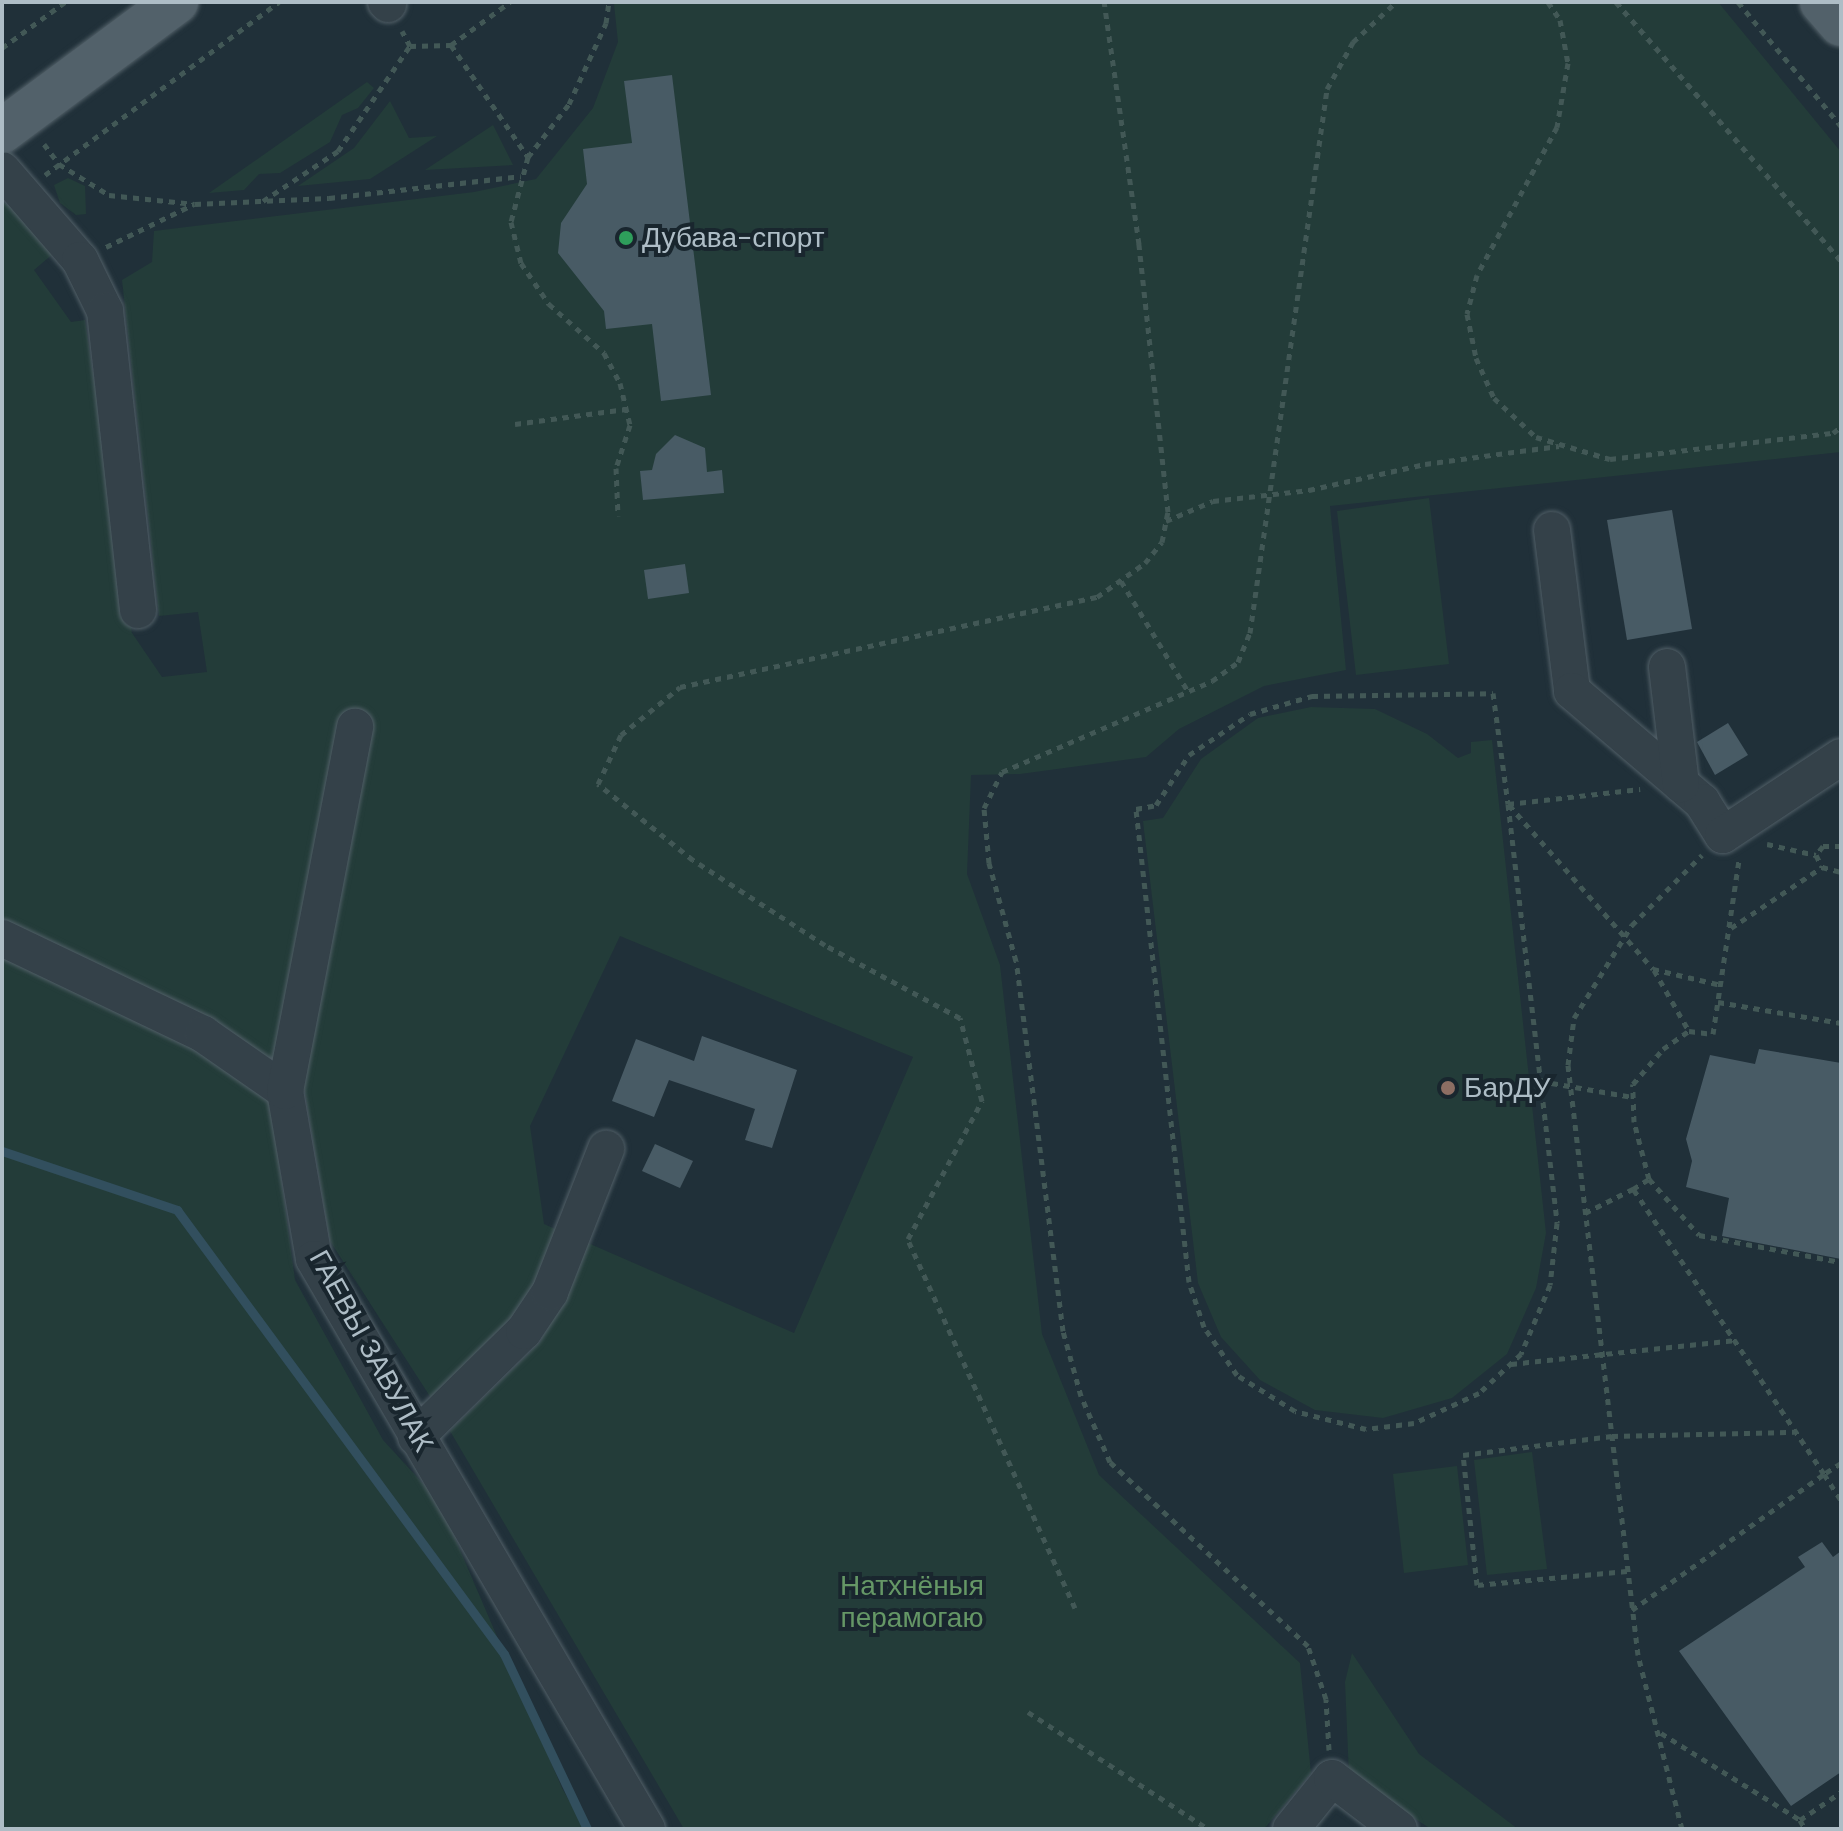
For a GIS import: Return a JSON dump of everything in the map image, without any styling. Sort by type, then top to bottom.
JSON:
[{"type":"main road","points":[[12,124],[176,2]]},
{"type":"main road","points":[[1822,2],[1841,24]]},
{"type":"street","points":[[13,180],[80,260],[105,311],[138,610]]},
{"type":"street","points":[[1552,530],[1572,691],[1702,802],[1723,835],[1841,757]]},
{"type":"street","points":[[1667,667],[1681,784]]},
{"type":"street","points":[[2,938],[203,1034],[285,1091],[355,727]]},
{"type":"street","name":"ГАЕВЫ ЗАВУЛАК","points":[[285,1091],[314,1259],[647,1829]]},
{"type":"street","points":[[416,1437],[524,1331],[550,1292],[606,1149]]},
{"type":"street","points":[[1291,1829],[1332,1778],[1399,1829]]},
{"type":"path","points":[[2,48],[65,2]]},
{"type":"path","points":[[13,180],[59,164],[279,2]]},
{"type":"path","points":[[410,46],[451,45],[510,2]]},
{"type":"path","points":[[609,2],[606,23],[569,104],[528,157],[511,222],[521,263],[549,304],[604,353],[626,409],[630,425],[616,468],[618,516]]},
{"type":"path","points":[[1075,1608],[908,1239],[982,1101],[960,1018],[825,945],[693,860],[598,784],[621,735],[680,687],[1097,597],[1145,563],[1162,542],[1166,522],[1139,244],[1104,2]]},
{"type":"path","points":[[1332,1778],[1326,1699],[1308,1646],[1110,1462],[1081,1396],[1063,1331],[1016,961],[989,863],[984,808],[1002,772],[1188,691],[1238,662],[1250,633],[1327,89],[1353,42],[1396,2]]},
{"type":"path","points":[[1548,2],[1560,20],[1568,63],[1557,127],[1477,275],[1467,314],[1476,358],[1494,398],[1536,437],[1610,459],[1841,430]]},
{"type":"path","points":[[1616,2],[1841,261]]},
{"type":"path","points":[[1738,2],[1841,126]]},
{"type":"path","points":[[387,3],[410,46]]},
{"type":"path","points":[[451,45],[528,157]]},
{"type":"path","points":[[262,201],[338,151],[410,46]]},
{"type":"path","points":[[12,124],[59,164],[109,195],[195,204],[262,201],[521,176]]},
{"type":"path","points":[[80,260],[195,204]]},
{"type":"path","points":[[515,424],[626,409]]},
{"type":"path","points":[[1166,522],[1213,501],[1309,490],[1425,464],[1564,445]]},
{"type":"path","points":[[1121,581],[1188,691]]},
{"type":"path","points":[[1493,693],[1540,1081],[1557,1223],[1550,1285],[1521,1354],[1510,1365],[1479,1393],[1414,1423],[1366,1429],[1295,1411],[1237,1375],[1204,1327],[1189,1282],[1136,809],[1156,805],[1189,755],[1250,714],[1312,696],[1493,693]]},
{"type":"path","points":[[1508,804],[1681,784]]},
{"type":"path","points":[[1508,804],[1653,969],[1689,1031]]},
{"type":"path","points":[[1682,1829],[1638,1655],[1571,1087],[1574,1018],[1625,936],[1723,835],[1742,862],[1713,1034],[1689,1031],[1663,1049],[1633,1084],[1634,1122],[1649,1179],[1699,1235],[1841,1262]]},
{"type":"path","points":[[1822,867],[1816,855],[1823,846],[1841,846]]},
{"type":"path","points":[[1731,928],[1822,867],[1841,872]]},
{"type":"path","points":[[1653,969],[1721,985]]},
{"type":"path","points":[[1718,1002],[1841,1023]]},
{"type":"path","points":[[1540,1081],[1633,1097]]},
{"type":"path","points":[[1585,1213],[1649,1179]]},
{"type":"path","points":[[1633,1189],[1841,1500]]},
{"type":"path","points":[[1510,1365],[1734,1340]]},
{"type":"path","points":[[1628,1571],[1477,1585],[1463,1455],[1612,1436],[1795,1432]]},
{"type":"path","points":[[1632,1610],[1841,1463]]},
{"type":"path","points":[[1028,1712],[1208,1829]]},
{"type":"path","points":[[1659,1732],[1800,1820],[1805,1829]]},
{"type":"path","points":[[1800,1820],[1841,1792]]},
{"type":"green space","name":"Натхнёныя перамогаю","points":[[1718,2],[1841,152],[1841,452],[1330,506],[1346,670],[1264,686],[1179,729],[1146,757],[1020,774],[971,775],[967,874],[1000,965],[1042,1334],[1099,1475],[1300,1663],[1311,1773],[1264,1829],[684,1829],[450,1431],[540,1342],[588,1243],[794,1333],[913,1057],[620,936],[530,1126],[544,1224],[562,1232],[524,1314],[431,1398],[330,1241],[304,1087],[270,1096],[295,1280],[383,1440],[439,1501],[562,1788],[585,1829],[2,1829],[2,202],[18,210],[54,253],[34,270],[71,322],[85,320],[132,633],[162,677],[207,672],[198,612],[159,616],[122,280],[152,262],[154,231],[474,192],[536,179],[593,108],[618,42],[614,4]]},
{"type":"green space","points":[[367,82],[374,88],[358,108],[342,115],[330,142],[280,173],[259,174],[244,190],[209,193]]},
{"type":"green space","points":[[390,101],[409,138],[437,136],[370,179],[298,186],[354,148]]},
{"type":"green space","points":[[493,125],[513,165],[425,170]]},
{"type":"green space","points":[[68,178],[85,186],[86,214],[76,215],[60,203],[54,185]]},
{"type":"green space","points":[[1429,498],[1449,664],[1356,675],[1337,511]]},
{"type":"green space","points":[[1311,707],[1375,709],[1427,734],[1458,758],[1471,753],[1471,742],[1492,740],[1546,1233],[1536,1288],[1507,1354],[1452,1398],[1383,1418],[1315,1410],[1260,1380],[1221,1337],[1198,1283],[1143,821],[1163,818],[1201,759],[1258,718]]},
{"type":"green space","points":[[1532,1452],[1547,1569],[1487,1575],[1474,1460]]},
{"type":"green space","points":[[1457,1466],[1468,1565],[1404,1573],[1393,1474]]},
{"type":"green space","points":[[1352,1653],[1419,1754],[1518,1829],[1431,1829],[1349,1776],[1345,1682]]},
{"type":"building","name":"Дубава-спорт","points":[[672,75],[711,395],[661,401],[652,324],[606,329],[604,311],[558,253],[561,223],[587,184],[583,149],[632,143],[624,81]]},
{"type":"building","points":[[675,435],[705,448],[707,472],[722,470],[724,493],[643,500],[640,471],[652,470],[656,454]]},
{"type":"building","points":[[1672,510],[1692,629],[1627,640],[1607,520]]},
{"type":"building","points":[[685,564],[689,593],[648,599],[644,570]]},
{"type":"building","points":[[1728,723],[1748,755],[1715,775],[1697,742]]},
{"type":"building","points":[[702,1036],[797,1070],[772,1148],[745,1140],[755,1109],[669,1080],[654,1117],[612,1101],[636,1039],[694,1061]]},
{"type":"building","points":[[1759,1049],[1841,1063],[1841,1259],[1722,1236],[1729,1198],[1686,1187],[1692,1161],[1686,1139],[1710,1055],[1755,1064]]},
{"type":"building","points":[[655,1144],[693,1161],[680,1188],[642,1171]]},
{"type":"building","points":[[1822,1542],[1833,1557],[1841,1551],[1841,1772],[1791,1806],[1679,1651],[1805,1567],[1798,1557]]},
{"type":"waterway","points":[[2,1151],[177,1210],[504,1654],[587,1829]]},
{"type":"place","name":"Дубава-спорт","points":[[626,238]]},
{"type":"place","name":"БарДУ","points":[[1448,1088]]}]
